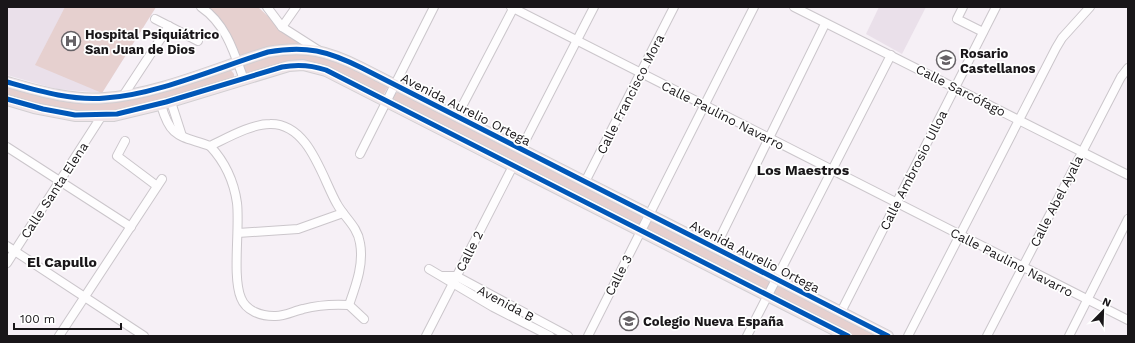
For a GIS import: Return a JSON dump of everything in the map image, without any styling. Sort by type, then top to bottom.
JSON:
[{"type":"main road","name":"Avenida Aurelio Ortega","points":[[7,82],[42,92],[75,98],[106,98],[144,92],[283,49],[318,50],[347,61],[394,84],[888,336]]},
{"type":"main road","points":[[7,100],[57,113],[101,117],[133,112],[165,104],[289,66],[303,65],[326,71],[846,336]]},
{"type":"street","points":[[201,7],[217,20],[223,28],[244,80]]},
{"type":"street","points":[[267,7],[282,27],[318,50]]},
{"type":"street","points":[[282,27],[296,7]]},
{"type":"street","points":[[360,154],[385,101],[434,7]]},
{"type":"street","points":[[457,116],[513,7]]},
{"type":"street","name":"Calle Paulino Navarro","points":[[513,7],[577,41],[1128,320]]},
{"type":"street","points":[[521,149],[594,7]]},
{"type":"street","name":"Calle Francisco Mora","points":[[585,182],[674,7]]},
{"type":"street","name":"Calle 3","points":[[588,336],[754,7]]},
{"type":"street","name":"Calle Sarcófago","points":[[794,7],[825,24],[891,55],[1128,175]]},
{"type":"street","points":[[964,7],[957,19],[984,32]]},
{"type":"street","name":"Calle Ambrosio Ulloa","points":[[841,312],[996,7]]},
{"type":"street","points":[[908,336],[1062,38],[1090,7]]},
{"type":"street","points":[[155,19],[198,41]]},
{"type":"street","points":[[715,248],[825,24]]},
{"type":"street","points":[[123,96],[168,26]]},
{"type":"street","points":[[747,336],[891,55]]},
{"type":"street","name":"Calle Abel Ayala","points":[[987,336],[1121,77],[1128,68]]},
{"type":"street","points":[[165,104],[167,124],[172,131],[210,146],[220,157],[233,186],[237,203],[238,281],[241,298],[256,313],[275,317],[304,309],[331,304],[349,305],[364,319]]},
{"type":"street","points":[[165,104],[182,136]]},
{"type":"street","name":"Calle Santa Elena","points":[[7,263],[101,117]]},
{"type":"street","points":[[210,146],[240,131],[270,124],[287,128],[300,138],[312,151],[337,205],[353,225],[360,240],[362,253],[354,290],[349,305]]},
{"type":"street","points":[[125,141],[117,156],[157,186]]},
{"type":"street","points":[[7,147],[131,227]]},
{"type":"street","name":"Calle 2","points":[[426,336],[513,166]]},
{"type":"street","points":[[60,336],[162,179]]},
{"type":"street","points":[[238,233],[298,229],[343,212]]},
{"type":"street","points":[[1069,336],[1128,220]]},
{"type":"street","points":[[7,246],[85,297],[139,335]]},
{"type":"street","name":"Avenida B","points":[[429,269],[568,336]]},
{"type":"street","name":"Avenida B","points":[[454,280],[493,307],[550,336]]},
{"type":"shaded area","name":"Hospital Psiquiátrico San Juan de Dios","points":[[7,7],[156,7],[102,93],[56,89],[7,75]]},
{"type":"shaded area","name":"Hospital Psiquiátrico San Juan de Dios","points":[[65,7],[156,7],[102,93],[35,65]]},
{"type":"shaded area","points":[[207,7],[258,7],[286,33],[305,46],[240,58],[222,24]]},
{"type":"shaded area","points":[[879,7],[926,7],[902,54],[866,34]]},
{"type":"shaded area","points":[[309,52],[344,62],[388,87],[381,99],[302,65],[246,79],[241,65],[271,55]]},
{"type":"shaded area","points":[[229,68],[234,74],[234,80],[127,111],[83,114],[7,99],[7,85],[104,101]]},
{"type":"shaded area","points":[[400,91],[640,215],[642,217],[640,224],[636,228],[390,101],[394,94]]},
{"type":"shaded area","points":[[650,221],[654,221],[771,280],[768,291],[642,232]]},
{"type":"shaded area","points":[[782,286],[879,336],[847,336],[773,295],[777,287]]},
{"type":"cycle path","points":[[7,82],[68,97],[93,99],[125,96],[145,92],[187,80],[268,52],[294,49],[316,51],[338,57],[888,336]]},
{"type":"cycle path","points":[[7,99],[43,109],[75,115],[117,114],[166,102],[282,67],[299,65],[320,68],[848,336]]},
{"type":"place","name":"Hospital Psiquiátrico San Juan de Dios","points":[[71,41]]},
{"type":"place","name":"Rosario Castellanos","points":[[946,60]]},
{"type":"place","name":"Colegio Nueva España","points":[[629,321]]},
{"type":"district","name":"Los Maestros","points":[[803,170]]},
{"type":"district","name":"El Capullo","points":[[62,262]]}]
